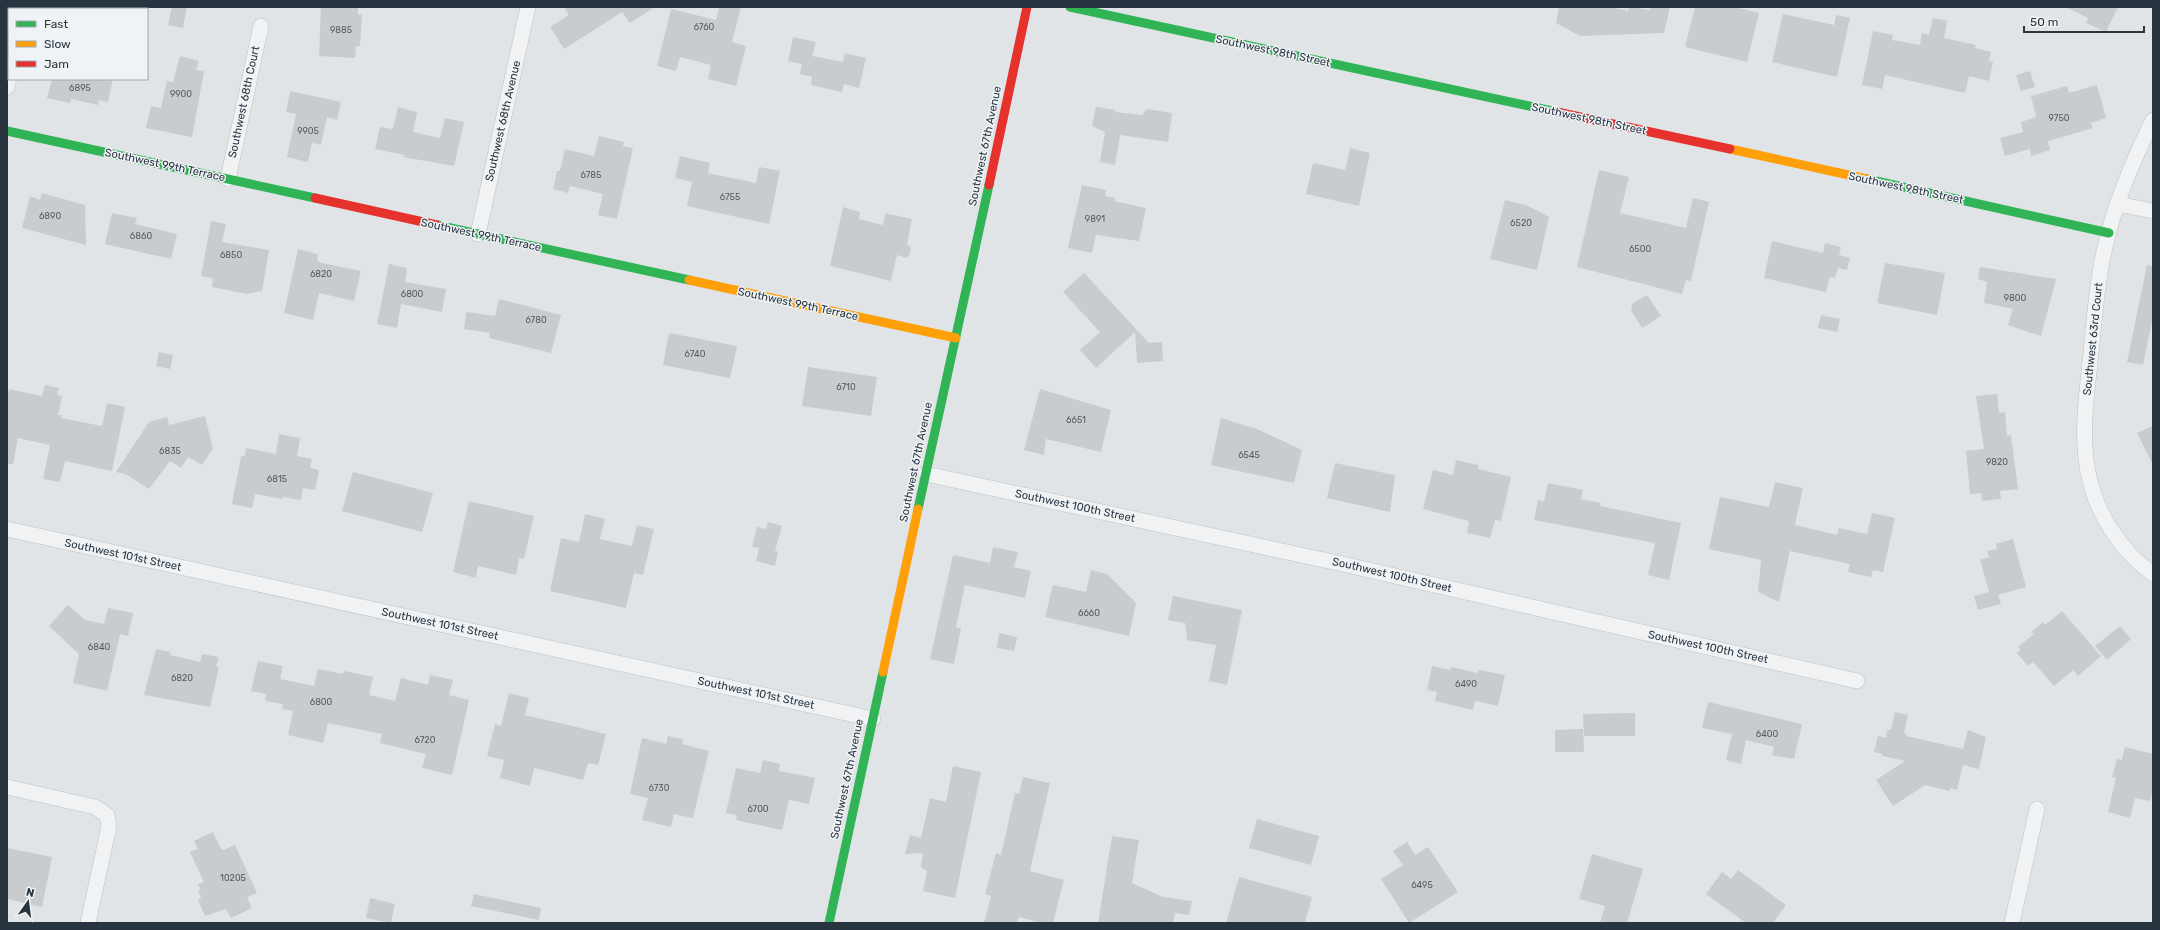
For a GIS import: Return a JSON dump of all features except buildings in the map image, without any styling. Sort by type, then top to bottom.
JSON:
[{"type":"street","name":"Southwest 68th Avenue","points":[[478,234],[528,7]]},
{"type":"street","name":"Southwest 67th Avenue","points":[[829,923],[1026,7]]},
{"type":"street","name":"Southwest 98th Street","points":[[1070,7],[2109,233]]},
{"type":"street","name":"Southwest 68th Court","points":[[228,179],[261,26]]},
{"type":"street","name":"Southwest 63rd Court","points":[[2153,120],[2130,169],[2109,233],[2097,298],[2089,375],[2086,408],[2086,459],[2092,490],[2100,508],[2119,541],[2131,555],[2153,574]]},
{"type":"street","name":"Southwest 99th Terrace","points":[[7,130],[956,338]]},
{"type":"street","points":[[2118,204],[2153,211]]},
{"type":"street","name":"Southwest 100th Street","points":[[926,474],[1338,563],[1857,681]]},
{"type":"street","name":"Southwest 101st Street","points":[[7,529],[873,719]]},
{"type":"street","points":[[7,787],[95,807],[107,815],[109,826],[88,923]]},
{"type":"street","points":[[2012,923],[2037,809]]},
{"type":"traffic: fast","points":[[1070,7],[1557,112]]},
{"type":"traffic: fast","points":[[7,131],[315,198]]},
{"type":"traffic: fast","points":[[1867,179],[2109,233]]},
{"type":"traffic: fast","points":[[918,509],[989,185]]},
{"type":"traffic: fast","points":[[437,225],[689,280]]},
{"type":"traffic: fast","points":[[829,923],[883,672]]},
{"type":"traffic: slow","points":[[1730,149],[1867,179]]},
{"type":"traffic: slow","points":[[689,280],[956,338]]},
{"type":"traffic: slow","points":[[883,672],[918,509]]},
{"type":"traffic: jam","points":[[989,185],[1027,7]]},
{"type":"traffic: jam","points":[[1557,112],[1730,149]]},
{"type":"traffic: jam","points":[[315,198],[437,225]]}]
